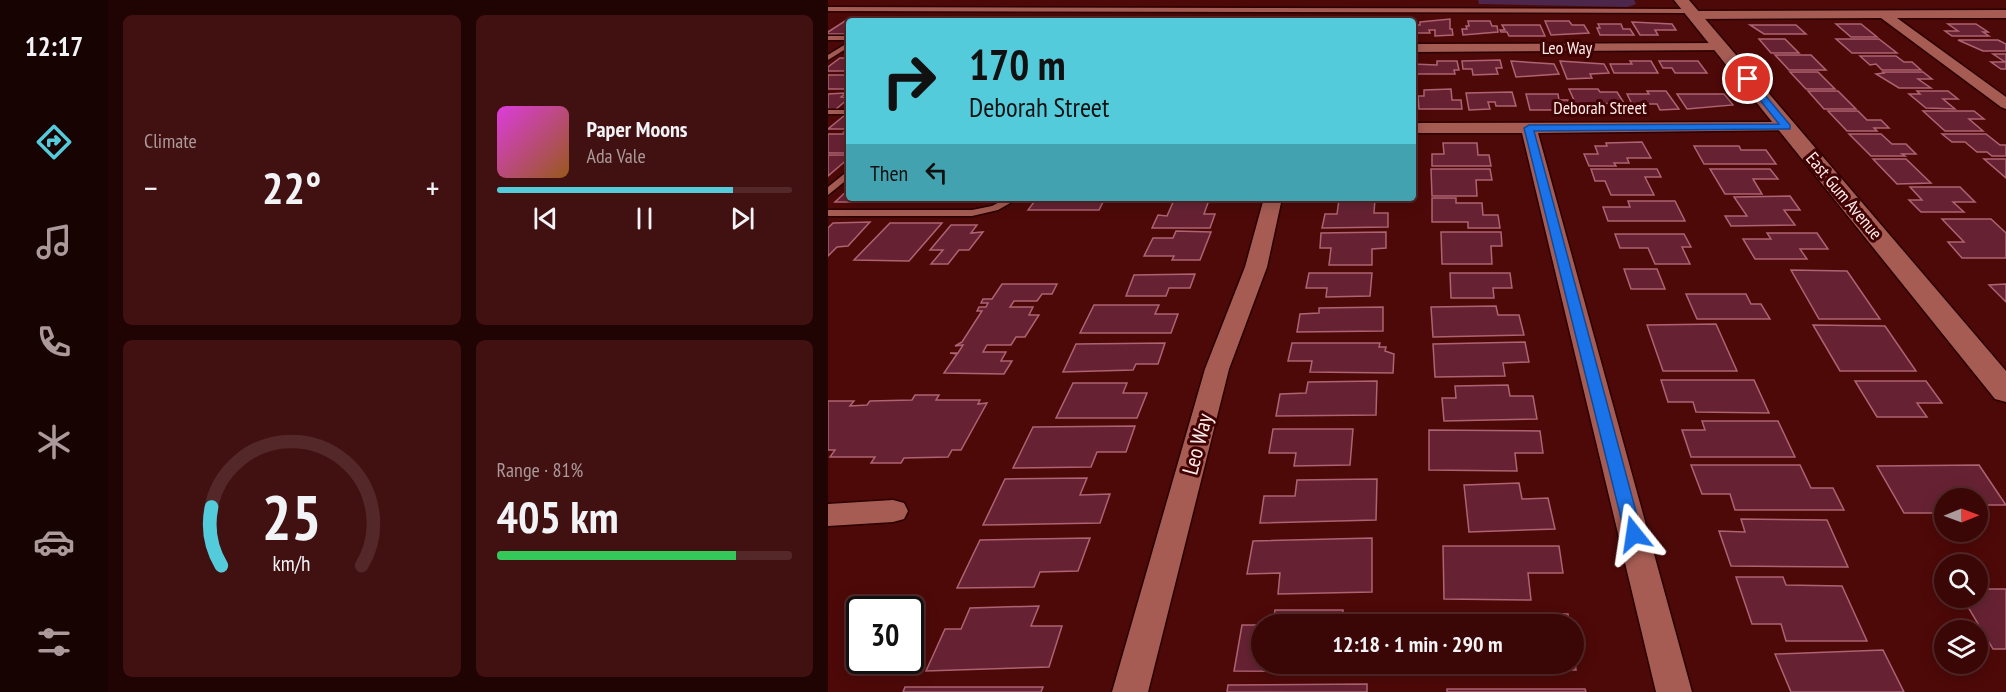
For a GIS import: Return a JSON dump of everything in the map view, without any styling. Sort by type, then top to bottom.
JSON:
[{"type":"street","points":[[1688,8],[1883,15],[2006,14]]},
{"type":"street","name":"East Gum Avenue","points":[[1688,8],[2006,392]]},
{"type":"street","points":[[1883,15],[2006,104]]},
{"type":"street","name":"Leo Way","points":[[1416,48],[1722,47]]},
{"type":"street","name":"Deborah Street","points":[[1416,128],[1786,127]]},
{"type":"street","points":[[1529,128],[1674,692]]},
{"type":"street","name":"Leo Way","points":[[1130,692],[1217,369],[1256,267],[1272,201]]},
{"type":"street","points":[[828,514],[893,511]]},
{"type":"lane","points":[[1200,11],[1207,0]]},
{"type":"lane","points":[[828,9],[1200,11],[1688,8]]},
{"type":"lane","points":[[828,38],[846,38]]},
{"type":"lane","points":[[828,58],[846,46]]},
{"type":"lane","points":[[828,112],[846,112]]},
{"type":"lane","points":[[828,192],[846,176]]},
{"type":"lane","points":[[828,213],[972,213],[995,208],[1008,201]]},
{"type":"shaded area","points":[[1478,0],[1634,0],[1636,4],[1628,7],[1479,4]]},
{"type":"building","points":[[1450,19],[1450,29],[1453,35],[1435,36],[1435,30],[1429,30],[1430,33],[1416,33],[1416,25],[1420,25],[1420,22]]},
{"type":"building","points":[[846,20],[846,34],[828,34]]},
{"type":"building","points":[[1468,21],[1490,21],[1492,26],[1497,26],[1498,32],[1463,35],[1462,29],[1467,29]]},
{"type":"building","points":[[1545,21],[1569,21],[1572,25],[1584,25],[1589,33],[1551,35]]},
{"type":"building","points":[[1632,22],[1672,24],[1676,30],[1655,30],[1658,35],[1640,35]]},
{"type":"building","points":[[1598,24],[1621,24],[1623,29],[1630,29],[1634,35],[1600,35]]},
{"type":"building","points":[[1836,24],[1861,24],[1877,37],[1851,37]]},
{"type":"building","points":[[1948,24],[1976,24],[1988,32],[1983,32],[1989,36],[1952,36],[1945,31],[1958,31]]},
{"type":"building","points":[[1502,25],[1540,25],[1545,36],[1509,36],[1507,32],[1501,32],[1500,30],[1505,30]]},
{"type":"building","points":[[1750,25],[1796,25],[1806,34],[1764,34]]},
{"type":"building","points":[[1759,39],[1785,39],[1799,53],[1771,53]]},
{"type":"building","points":[[1836,39],[1879,39],[1897,53],[1852,53]]},
{"type":"building","points":[[1958,40],[1998,40],[2006,44],[2006,51],[1983,51]]},
{"type":"building","points":[[1993,54],[2006,54],[2006,69],[2001,69],[1991,62],[2005,62]]},
{"type":"building","points":[[1775,55],[1811,55],[1826,70],[1789,70]]},
{"type":"building","points":[[1860,56],[1896,56],[1904,62],[1912,62],[1921,70],[1882,70],[1876,64],[1870,65]]},
{"type":"building","points":[[840,58],[846,58],[846,71],[828,71],[828,67]]},
{"type":"building","points":[[1500,60],[1502,68],[1496,68],[1498,74],[1473,75],[1472,69],[1463,69],[1462,61]]},
{"type":"building","points":[[1437,61],[1457,61],[1459,70],[1454,70],[1455,74],[1416,74],[1416,64],[1437,65]]},
{"type":"building","points":[[1511,61],[1554,64],[1559,74],[1516,77]]},
{"type":"building","points":[[1560,61],[1604,64],[1609,73],[1590,74],[1592,78],[1567,79]]},
{"type":"building","points":[[1630,61],[1651,61],[1658,73],[1614,73],[1610,64],[1632,64]]},
{"type":"building","points":[[1659,61],[1698,61],[1707,73],[1675,73],[1672,68],[1663,68]]},
{"type":"building","points":[[1790,72],[1818,72],[1835,89],[1806,89]]},
{"type":"building","points":[[1923,72],[1932,79],[1918,79],[1931,88],[1899,88],[1876,74]]},
{"type":"building","points":[[828,75],[846,75],[846,88],[828,89]]},
{"type":"building","points":[[1451,89],[1452,100],[1461,100],[1462,109],[1419,109],[1418,96],[1424,96],[1424,90]]},
{"type":"building","points":[[1569,89],[1598,89],[1600,92],[1617,92],[1624,103],[1596,104],[1599,109],[1578,109]]},
{"type":"building","points":[[1647,91],[1666,91],[1679,109],[1660,110],[1657,104],[1632,104],[1627,94],[1649,94]]},
{"type":"building","points":[[1808,91],[1838,91],[1856,109],[1824,109]]},
{"type":"building","points":[[1917,91],[1948,91],[1958,99],[1943,99],[1955,109],[1926,108],[1909,94],[1920,94]]},
{"type":"building","points":[[1512,92],[1516,106],[1496,106],[1495,102],[1488,102],[1490,109],[1469,110],[1466,93]]},
{"type":"building","points":[[846,93],[841,97],[846,98],[846,101],[835,110],[828,110],[828,94]]},
{"type":"building","points":[[1526,94],[1558,94],[1559,100],[1568,100],[1572,110],[1530,110]]},
{"type":"building","points":[[1677,94],[1724,94],[1733,105],[1687,109]]},
{"type":"building","points":[[1828,111],[1858,111],[1867,120],[1881,120],[1889,128],[1874,128],[1877,131],[1847,131]]},
{"type":"building","points":[[1923,111],[1974,111],[1984,119],[1969,119],[1983,131],[1945,131]]},
{"type":"building","points":[[845,115],[846,115],[846,129],[828,129]]},
{"type":"building","points":[[828,134],[846,134],[846,153],[828,153]]},
{"type":"building","points":[[1849,134],[1881,134],[1892,144],[1906,144],[1916,154],[1871,156]]},
{"type":"building","points":[[1942,134],[1986,134],[2000,145],[2006,145],[2006,156],[1992,156],[1987,152],[1977,152],[1965,142],[1952,142]]},
{"type":"building","points":[[1642,142],[1651,158],[1627,158],[1629,163],[1614,163],[1616,166],[1589,166],[1584,154],[1598,154],[1595,146],[1607,146],[1606,143]]},
{"type":"building","points":[[1443,143],[1477,143],[1478,155],[1489,155],[1491,166],[1432,166],[1432,154],[1444,154]]},
{"type":"building","points":[[1694,146],[1739,146],[1741,150],[1766,150],[1776,164],[1704,164]]},
{"type":"building","points":[[828,155],[846,155],[846,161],[828,176]]},
{"type":"building","points":[[1873,159],[1906,159],[1931,183],[1897,184]]},
{"type":"building","points":[[1984,159],[2006,159],[2006,178]]},
{"type":"building","points":[[1431,169],[1490,169],[1492,180],[1476,180],[1477,196],[1432,196]]},
{"type":"building","points":[[1591,169],[1657,169],[1661,177],[1645,177],[1654,195],[1611,195],[1605,181],[1595,181]]},
{"type":"building","points":[[1710,169],[1770,169],[1778,179],[1753,179],[1762,194],[1725,194]]},
{"type":"building","points":[[1910,187],[1960,187],[1975,202],[1953,202],[1964,212],[1921,212],[1909,200],[1922,200]]},
{"type":"building","points":[[846,192],[846,201],[907,201],[906,202],[835,202]]},
{"type":"building","points":[[1790,196],[1800,210],[1784,210],[1795,225],[1731,226],[1725,216],[1747,216],[1734,197]]},
{"type":"building","points":[[1432,198],[1456,198],[1456,203],[1482,203],[1483,215],[1498,215],[1500,228],[1468,228],[1468,222],[1432,222]]},
{"type":"building","points":[[1035,201],[1104,201],[1099,210],[1028,210]]},
{"type":"building","points":[[1174,201],[1209,201],[1204,214],[1215,214],[1210,228],[1152,228],[1158,215],[1167,216]]},
{"type":"building","points":[[1339,201],[1375,201],[1374,213],[1388,213],[1388,227],[1322,228],[1325,214],[1337,214]]},
{"type":"building","points":[[1628,201],[1675,201],[1685,221],[1608,221],[1603,207],[1630,207]]},
{"type":"building","points":[[1942,219],[1991,219],[2006,233],[2006,258],[1962,258],[1948,242],[1964,242]]},
{"type":"building","points":[[870,222],[848,246],[837,247],[828,256],[828,228],[833,223]]},
{"type":"building","points":[[890,223],[942,223],[909,261],[854,260]]},
{"type":"building","points":[[951,225],[977,225],[971,233],[983,232],[969,250],[959,250],[948,264],[931,264],[943,250],[930,250]]},
{"type":"building","points":[[1176,231],[1211,232],[1200,260],[1172,260],[1174,256],[1144,256],[1153,238],[1173,238]]},
{"type":"building","points":[[1386,232],[1386,248],[1372,249],[1372,265],[1329,265],[1331,248],[1320,248],[1321,233]]},
{"type":"building","points":[[1441,232],[1501,232],[1502,246],[1491,246],[1492,264],[1442,264]]},
{"type":"building","points":[[1767,233],[1817,233],[1828,249],[1800,249],[1807,259],[1755,259],[1743,239],[1771,239]]},
{"type":"building","points":[[1615,234],[1684,234],[1691,247],[1682,247],[1690,264],[1655,264],[1648,248],[1620,248]]},
{"type":"building","points":[[1624,269],[1657,269],[1665,289],[1631,289]]},
{"type":"building","points":[[1791,270],[1847,271],[1880,319],[1819,319]]},
{"type":"building","points":[[1309,273],[1372,273],[1370,296],[1326,297],[1327,288],[1306,288]]},
{"type":"building","points":[[1450,273],[1510,273],[1512,288],[1493,288],[1494,298],[1451,298]]},
{"type":"building","points":[[1195,274],[1190,288],[1169,288],[1166,296],[1126,296],[1134,275]]},
{"type":"building","points":[[1002,284],[1057,284],[1052,294],[1042,294],[1037,301],[1014,301],[1010,307],[1033,307],[1029,315],[1039,315],[1025,337],[1016,337],[1011,345],[987,345],[983,352],[1006,352],[1001,361],[1012,361],[1004,374],[944,373],[957,354],[950,353],[958,353],[963,345],[955,346],[962,342],[982,311],[977,311],[979,307],[986,307],[988,303],[981,303],[983,299],[992,299]]},
{"type":"building","points":[[2006,284],[2006,302],[1989,285]]},
{"type":"building","points":[[1686,294],[1746,294],[1751,304],[1761,304],[1770,319],[1697,319]]},
{"type":"building","points":[[1094,305],[1159,305],[1155,314],[1178,314],[1171,333],[1080,333]]},
{"type":"building","points":[[1496,306],[1498,315],[1519,315],[1524,335],[1433,337],[1431,307]]},
{"type":"building","points":[[1383,307],[1383,331],[1297,332],[1300,314],[1319,313],[1319,308]]},
{"type":"building","points":[[1716,324],[1737,371],[1663,371],[1647,325]]},
{"type":"building","points":[[1813,325],[1885,326],[1916,371],[1840,371]]},
{"type":"building","points":[[1525,342],[1529,362],[1503,363],[1505,376],[1435,377],[1433,344]]},
{"type":"building","points":[[1165,343],[1158,364],[1136,364],[1133,370],[1063,372],[1076,344]]},
{"type":"building","points":[[1292,343],[1380,343],[1379,347],[1386,347],[1385,351],[1394,354],[1393,373],[1310,372],[1312,361],[1288,361]]},
{"type":"building","points":[[1661,380],[1754,380],[1769,413],[1696,412],[1693,402],[1668,402]]},
{"type":"building","points":[[1377,381],[1376,415],[1276,416],[1280,394],[1306,393],[1308,382]]},
{"type":"building","points":[[1855,381],[1926,381],[1942,403],[1917,403],[1927,417],[1877,417]]},
{"type":"building","points":[[1073,383],[1127,383],[1123,393],[1147,393],[1137,418],[1056,418]]},
{"type":"building","points":[[1508,385],[1510,396],[1533,396],[1537,419],[1444,421],[1442,398],[1456,398],[1455,386]]},
{"type":"building","points":[[915,395],[939,395],[936,400],[980,400],[978,404],[987,403],[961,450],[952,450],[948,457],[904,458],[901,463],[871,463],[875,457],[830,457],[835,450],[828,450],[828,401],[854,401],[850,406],[867,405],[870,401],[912,400]]},
{"type":"building","points":[[1702,421],[1778,421],[1795,457],[1691,457],[1682,430],[1705,430]]},
{"type":"building","points":[[1135,426],[1126,452],[1097,452],[1091,467],[1013,468],[1033,427]]},
{"type":"building","points":[[1273,429],[1353,429],[1350,465],[1294,466],[1296,453],[1269,453]]},
{"type":"building","points":[[1429,430],[1540,431],[1543,453],[1515,453],[1517,471],[1429,470]]},
{"type":"building","points":[[1691,465],[1800,465],[1811,488],[1833,488],[1844,510],[1735,510],[1730,494],[1702,494]]},
{"type":"building","points":[[1979,465],[2006,505],[1988,505],[1988,488],[1934,488],[1934,513],[1904,513],[1877,466]]},
{"type":"building","points":[[1087,478],[1080,495],[1110,494],[1100,523],[983,525],[1005,479]]},
{"type":"building","points":[[1377,479],[1376,520],[1260,523],[1264,496],[1295,496],[1297,480]]},
{"type":"building","points":[[1519,483],[1522,499],[1548,498],[1555,529],[1469,532],[1464,485]]},
{"type":"building","points":[[1741,519],[1827,520],[1848,567],[1731,566],[1719,531],[1745,532]]},
{"type":"building","points":[[1090,538],[1078,571],[1040,572],[1034,587],[957,588],[980,540]]},
{"type":"building","points":[[1372,538],[1372,592],[1278,594],[1280,573],[1247,574],[1253,541]]},
{"type":"building","points":[[1443,546],[1559,546],[1563,573],[1528,573],[1531,600],[1444,599]]},
{"type":"building","points":[[1736,577],[1783,577],[1786,585],[1842,586],[1867,641],[1786,641],[1781,624],[1752,624]]},
{"type":"building","points":[[1988,589],[2006,589],[2006,649],[1993,649],[1988,641],[1988,620],[1976,620],[1969,608],[1988,608]]},
{"type":"building","points":[[1039,606],[1031,626],[1062,626],[1049,667],[926,671],[945,629],[961,629],[970,608]]},
{"type":"building","points":[[1275,610],[1343,610],[1343,614],[1274,614]]},
{"type":"building","points":[[1444,613],[1568,614],[1444,614]]},
{"type":"building","points":[[1242,625],[1251,625],[1251,671],[1234,671]]},
{"type":"building","points":[[1883,650],[1904,692],[1791,692],[1775,654]]},
{"type":"building","points":[[1367,684],[1367,692],[1227,692],[1228,685]]},
{"type":"building","points":[[905,687],[1043,687],[1041,692],[903,692]]},
{"type":"building","points":[[1447,689],[1585,689],[1586,692],[1447,692]]},
{"type":"route","points":[[1634,534],[1529,128],[1786,127],[1748,79]]}]
